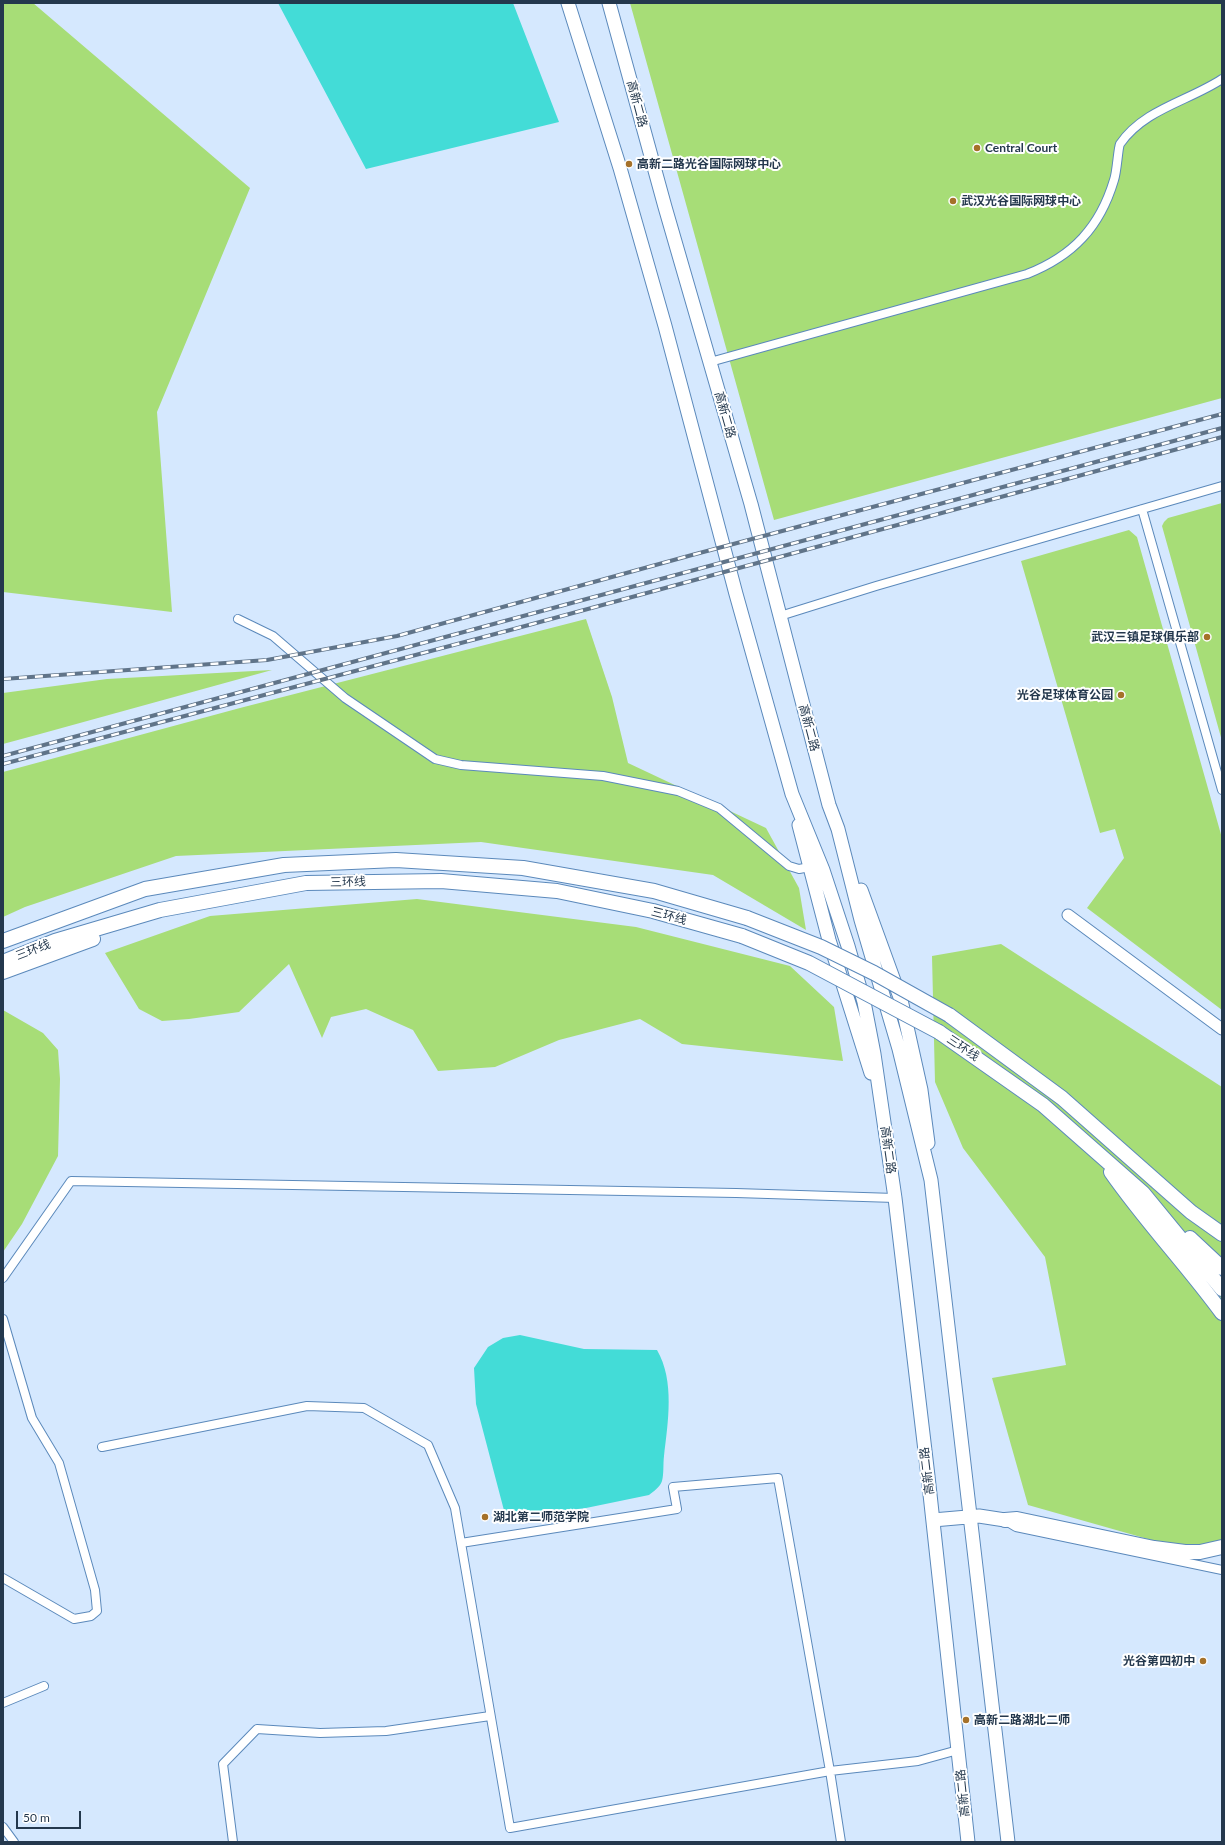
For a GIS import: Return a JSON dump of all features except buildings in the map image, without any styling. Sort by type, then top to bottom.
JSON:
[{"type":"highway","name":"三环线","points":[[3,941],[145,889],[284,865],[396,860],[523,868],[654,891],[747,918],[821,947],[874,973],[949,1015],[1062,1098],[1191,1212],[1222,1234]]},
{"type":"highway","name":"三环线","points":[[3,962],[73,935],[160,910],[306,883],[441,881],[556,891],[653,911],[742,936],[809,963],[939,1032],[1043,1105],[1143,1193],[1222,1288]]},
{"type":"highway","points":[[3,972],[99,937],[160,910]]},
{"type":"highway","points":[[3,931],[83,912]]},
{"type":"highway","points":[[1097,1152],[1124,1191],[1197,1279],[1222,1313]]},
{"type":"highway","points":[[1143,1193],[1222,1268]]},
{"type":"highway","points":[[1005,1520],[1017,1519],[1168,1550],[1200,1552],[1222,1548]]},
{"type":"main road","name":"高新二路","points":[[568,3],[620,168],[698,445],[736,594],[792,794],[801,836],[831,947],[880,1101]]},
{"type":"main road","name":"高新二路","points":[[609,3],[751,504],[829,805],[838,829],[861,920],[899,1049],[932,1180],[1008,1842]]},
{"type":"main road","name":"高新二路","points":[[792,794],[823,870],[848,946],[864,1002],[874,1054],[895,1198],[933,1520],[968,1842]]},
{"type":"main road","points":[[933,1520],[971,1516],[1005,1520]]},
{"type":"street","points":[[710,362],[1011,279],[1027,274],[1049,264],[1073,248],[1096,223],[1115,178],[1119,145],[1153,114],[1195,95],[1222,79]]},
{"type":"street","points":[[780,616],[876,586],[1222,486]]},
{"type":"street","points":[[1142,509],[1222,790]]},
{"type":"street","points":[[238,619],[273,636],[345,698],[435,759],[461,765],[603,776],[678,791],[719,808],[789,866],[800,868],[810,867]]},
{"type":"street","points":[[1068,915],[1222,1029]]},
{"type":"street","points":[[3,1278],[71,1181],[729,1193],[895,1198]]},
{"type":"street","points":[[3,1320],[32,1418],[59,1463],[95,1590],[98,1611],[91,1616],[74,1619],[3,1578]]},
{"type":"street","points":[[102,1447],[307,1406],[364,1408],[428,1445],[455,1508],[510,1828],[830,1771],[918,1761],[958,1750]]},
{"type":"street","points":[[460,1543],[677,1509],[673,1487],[778,1478],[830,1771],[841,1842]]},
{"type":"street","points":[[1005,1520],[1016,1527],[1222,1570]]},
{"type":"street","points":[[3,1703],[44,1686]]},
{"type":"street","points":[[232,1842],[223,1764],[257,1729],[320,1733],[386,1731],[490,1716]]},
{"type":"street","points":[[3,1827],[14,1842]]},
{"type":"shaded area","points":[[3,3],[33,3],[250,188],[157,412],[172,612],[3,592]]},
{"type":"shaded area","points":[[278,3],[513,3],[559,122],[366,169]]},
{"type":"shaded area","name":"武汉光谷国际网球中心","points":[[630,3],[1222,3],[1222,398],[774,520]]},
{"type":"shaded area","name":"武汉三镇足球俱乐部","points":[[1222,503],[1222,741],[1162,526],[1168,518]]},
{"type":"shaded area","name":"光谷足球体育公园","points":[[1129,530],[1137,537],[1222,838],[1222,1010],[1087,908],[1124,858],[1115,829],[1100,833],[1021,561]]},
{"type":"shaded area","points":[[586,619],[612,697],[628,763],[766,828],[799,888],[806,930],[713,875],[481,842],[176,856],[25,907],[3,917],[3,772],[240,708]]},
{"type":"shaded area","points":[[272,670],[3,744],[3,693],[107,679]]},
{"type":"shaded area","points":[[417,899],[636,927],[790,966],[834,1007],[843,1061],[682,1044],[640,1019],[559,1040],[495,1067],[438,1071],[413,1030],[366,1009],[331,1017],[322,1038],[289,964],[239,1012],[162,1021],[139,1009],[105,953],[210,916]]},
{"type":"shaded area","points":[[1001,944],[1222,1087],[1222,1549],[1169,1545],[1028,1505],[992,1378],[1066,1365],[1045,1257],[963,1148],[935,1082],[932,956]]},
{"type":"shaded area","points":[[3,1010],[43,1033],[58,1050],[60,1079],[58,1156],[22,1224],[3,1252]]},
{"type":"shaded area","points":[[520,1335],[584,1349],[657,1350],[663,1362],[666,1375],[669,1402],[663,1478],[660,1485],[655,1490],[649,1495],[586,1508],[506,1518],[476,1404],[474,1368],[488,1347],[503,1338]]},
{"type":"railway","points":[[3,679],[267,660],[397,636],[692,555],[1222,414]]},
{"type":"railway","points":[[3,756],[1222,428]]},
{"type":"railway","points":[[3,764],[514,629],[1222,437]]},
{"type":"place","name":"Central Court","points":[[977,148]]},
{"type":"place","name":"高新二路光谷国际网球中心","points":[[629,164]]},
{"type":"place","name":"武汉光谷国际网球中心","points":[[953,201]]},
{"type":"place","name":"武汉三镇足球俱乐部","points":[[1207,637]]},
{"type":"place","name":"光谷足球体育公园","points":[[1121,695]]},
{"type":"place","name":"湖北第二师范学院","points":[[485,1517]]},
{"type":"place","name":"光谷第四初中","points":[[1203,1661]]},
{"type":"place","name":"高新二路湖北二师","points":[[966,1720]]}]
